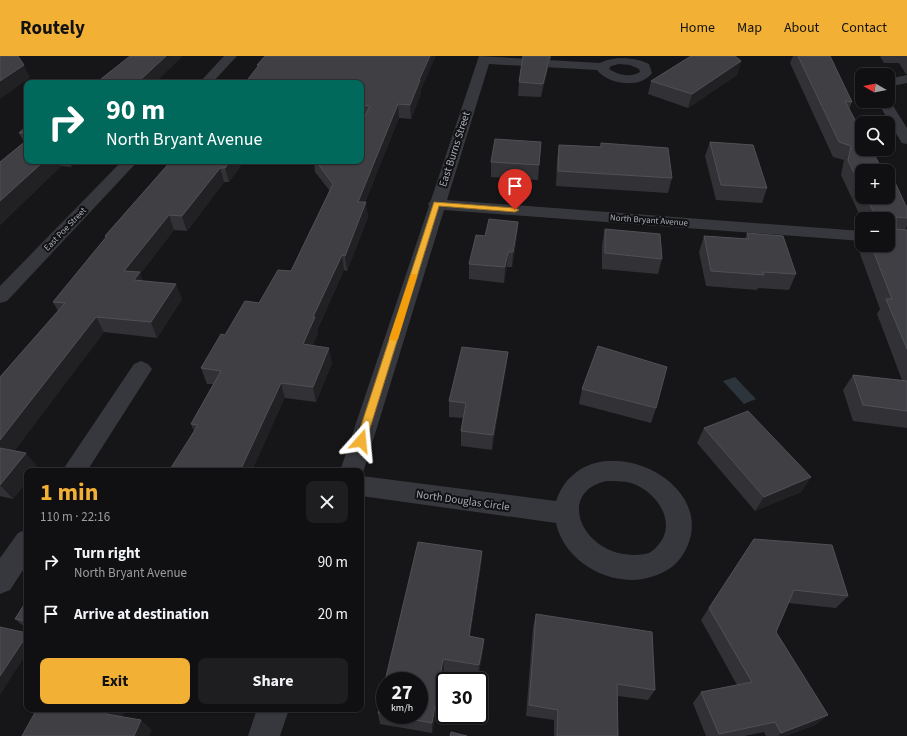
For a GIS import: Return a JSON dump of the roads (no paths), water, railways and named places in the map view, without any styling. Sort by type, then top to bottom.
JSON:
[{"type":"street","points":[[208,80],[231,56]]},
{"type":"street","points":[[484,58],[603,67]]},
{"type":"street","name":"East Burns Street","points":[[353,468],[436,204],[484,58]]},
{"type":"street","points":[[895,82],[907,79]]},
{"type":"street","points":[[888,108],[907,140]]},
{"type":"street","name":"East Poe Street","points":[[0,297],[127,164]]},
{"type":"street","name":"North Bryant Avenue","points":[[436,204],[855,235]]},
{"type":"street","points":[[76,468],[142,369]]},
{"type":"street","points":[[607,471],[626,472],[644,477],[660,488],[672,502],[679,519],[679,536],[673,549],[662,560],[646,567],[628,568],[592,556],[578,543],[570,528],[566,513],[568,497],[577,484],[590,475],[607,471]]},
{"type":"street","name":"North Douglas Circle","points":[[364,486],[566,513]]},
{"type":"street","points":[[0,581],[24,545]]},
{"type":"street","points":[[264,736],[272,712]]}]
